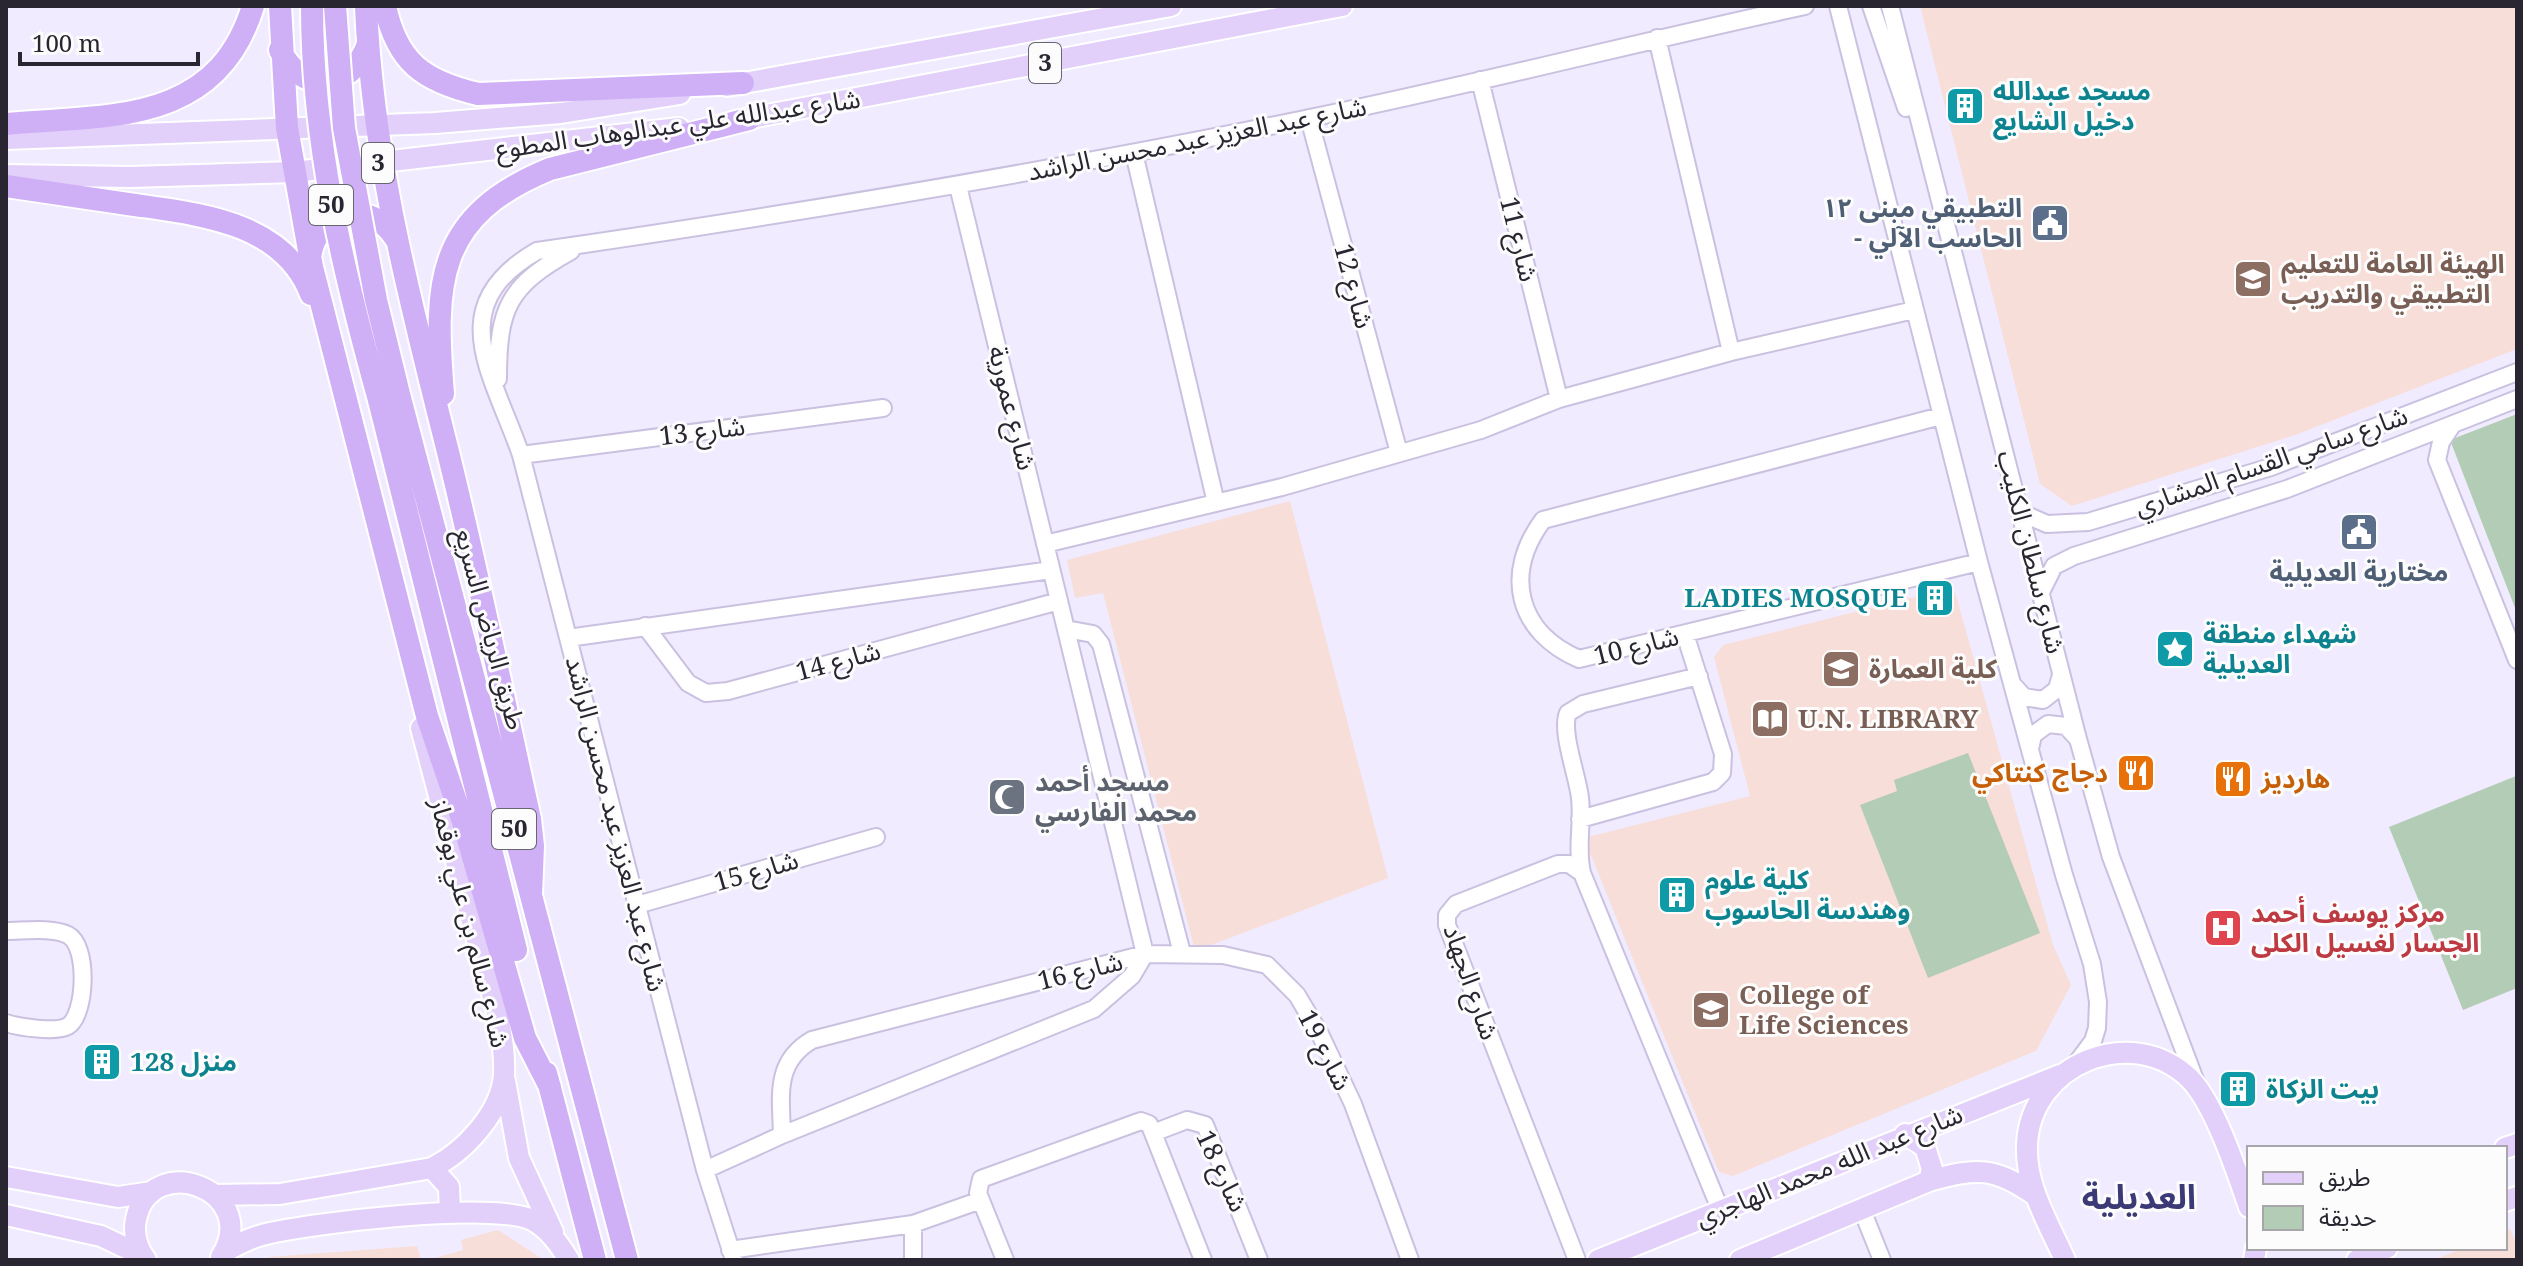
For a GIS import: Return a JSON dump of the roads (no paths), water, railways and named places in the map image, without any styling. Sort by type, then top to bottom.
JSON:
[{"type":"highway","points":[[6,124],[140,112],[173,103],[220,68],[235,48],[253,6]]},
{"type":"highway","points":[[280,6],[280,49],[287,128],[310,258],[345,387],[390,580],[427,716],[463,822],[525,1038],[550,1087]]},
{"type":"highway","name":"طريق الرياض السريع","points":[[312,6],[318,132],[351,302],[389,399],[531,894],[594,1123],[627,1260]]},
{"type":"highway","name":"طريق الرياض السريع","points":[[335,6],[344,128],[376,300],[389,399],[550,1087],[595,1260]]},
{"type":"highway","points":[[366,6],[381,163],[396,240],[449,455],[530,819],[533,846],[531,894]]},
{"type":"highway","points":[[385,6],[398,48],[417,70],[449,87],[478,94],[743,83]]},
{"type":"highway","points":[[280,49],[288,65],[301,76],[326,82],[350,74],[362,61],[368,44]]},
{"type":"highway","points":[[449,455],[438,309],[442,276],[454,246],[473,218],[519,182],[550,169],[749,119]]},
{"type":"highway","points":[[6,186],[222,219],[269,242],[288,258],[306,281],[345,387]]},
{"type":"highway","points":[[310,258],[318,232],[339,215],[366,214],[379,219],[396,240]]},
{"type":"main road","name":"شارع عبدالله علي عبدالوهاب المطوع","points":[[6,139],[375,125],[561,113],[1171,6]]},
{"type":"main road","name":"شارع عبدالله علي عبدالوهاب المطوع","points":[[6,175],[130,177],[294,172],[749,119],[1342,6]]},
{"type":"main road","name":"شارع سالم بن علي بوقماز","points":[[152,1192],[172,1183],[186,1182],[201,1186],[215,1195],[280,1194],[432,1168],[451,1159],[468,1143],[496,1103],[504,1077],[499,1024],[408,678],[390,580]]},
{"type":"main road","name":"شارع عبد الله محمد الهاجري","points":[[1598,1260],[2107,1053],[2142,1054],[2174,1067],[2199,1090]]},
{"type":"main road","points":[[2065,1260],[2036,1196],[2028,1163],[2028,1130],[2040,1100],[2068,1070]]},
{"type":"main road","points":[[504,1077],[519,1158],[569,1260]]},
{"type":"main road","points":[[2199,1090],[2247,1201]]},
{"type":"main road","points":[[594,1123],[637,1260]]},
{"type":"main road","points":[[1905,1134],[1916,1139],[1931,1157],[1929,1181]]},
{"type":"main road","points":[[432,1168],[449,1187],[450,1213]]},
{"type":"main road","name":"شارع عبد الله محمد الهاجري","points":[[1740,1260],[1929,1181],[1981,1170],[2007,1175],[2036,1196]]},
{"type":"main road","points":[[6,1177],[118,1197],[152,1192]]},
{"type":"main road","points":[[144,1258],[136,1240],[135,1222],[141,1206],[152,1192]]},
{"type":"main road","points":[[215,1195],[229,1223],[221,1257]]},
{"type":"main road","points":[[221,1257],[258,1236],[298,1228],[450,1213],[507,1213],[532,1220],[556,1238]]},
{"type":"main road","points":[[6,1215],[90,1233],[144,1258]]},
{"type":"main road","points":[[2357,1260],[2378,1250]]},
{"type":"street","name":"شارع عبد العزيز عبد محسن الراشد","points":[[732,1255],[705,1170],[521,455],[484,355],[482,308],[491,287],[510,267],[537,251],[958,186],[1134,153],[1309,118],[1805,6]]},
{"type":"street","name":"شارع سلطان الكليب","points":[[1838,6],[1979,562],[2030,753],[2092,964],[2098,1002],[2093,1041],[2068,1070]]},
{"type":"street","points":[[1871,6],[1889,65],[1934,176]]},
{"type":"street","name":"شارع سلطان الكليب","points":[[1890,6],[2111,857],[2199,1090]]},
{"type":"street","points":[[1657,38],[1731,352]]},
{"type":"street","name":"شارع 11","points":[[1480,80],[1559,399]]},
{"type":"street","name":"شارع 12","points":[[1309,118],[1399,453]]},
{"type":"street","points":[[1134,153],[1216,503]]},
{"type":"street","name":"شارع عمورية","points":[[958,186],[1145,954]]},
{"type":"street","name":"شارع عبد العزيز عبد محسن الراشد","points":[[497,388],[498,341],[504,315],[516,292],[534,271],[583,245]]},
{"type":"street","points":[[1045,544],[1216,503],[1399,453],[1481,430],[1559,399],[1731,352],[1914,310]]},
{"type":"street","name":"شارع سامي القسام المشاري","points":[[2022,513],[2061,526],[2088,522],[2271,467],[2517,372]]},
{"type":"street","name":"شارع سامي القسام المشاري","points":[[2041,593],[2054,566],[2095,549],[2257,499],[2401,447],[2517,399]]},
{"type":"street","name":"شارع 13","points":[[521,455],[883,408]]},
{"type":"street","name":"شارع 10","points":[[1941,416],[1543,520],[1532,536],[1520,571],[1525,609],[1534,626],[1561,652],[1579,659],[1979,562]]},
{"type":"street","points":[[2452,426],[2441,442],[2437,460],[2517,660]]},
{"type":"street","points":[[2401,447],[2420,451],[2437,460]]},
{"type":"street","points":[[2088,522],[2086,538],[2095,549]]},
{"type":"street","points":[[568,638],[1051,570]]},
{"type":"street","name":"شارع 14","points":[[645,626],[688,683],[706,693],[742,687],[1059,601]]},
{"type":"street","points":[[1066,629],[1093,634],[1101,644],[1182,953]]},
{"type":"street","points":[[1580,819],[1718,778],[1723,767],[1723,754],[1685,634]]},
{"type":"street","points":[[2013,684],[2024,697],[2043,700],[2057,689],[2061,671]]},
{"type":"street","points":[[1699,676],[1576,706],[1568,713],[1566,725],[1580,796],[1577,849],[1582,873],[1720,1209]]},
{"type":"street","points":[[2030,753],[2033,735],[2048,724],[2066,726],[2078,739]]},
{"type":"street","name":"شارع 15","points":[[637,905],[876,837]]},
{"type":"street","name":"شارع الجهاد","points":[[1577,1260],[1446,919],[1452,906],[1462,900],[1558,864],[1569,864],[1582,873]]},
{"type":"street","points":[[6,931],[64,934],[78,944],[83,956],[79,1010],[71,1023],[61,1029],[6,1023]]},
{"type":"street","name":"شارع 19","points":[[1145,954],[1223,955],[1267,965],[1297,995],[1353,1104],[1410,1260]]},
{"type":"street","name":"شارع 16","points":[[782,1135],[784,1068],[795,1050],[812,1040],[1145,954]]},
{"type":"street","name":"شارع 16","points":[[705,1170],[782,1135],[1094,1009],[1132,976],[1145,954]]},
{"type":"street","name":"شارع 18","points":[[1203,1260],[1153,1133],[1187,1120],[1205,1125],[1259,1260]]},
{"type":"street","points":[[1005,1260],[977,1188],[985,1177],[1138,1121],[1147,1122],[1153,1133]]},
{"type":"street","points":[[732,1255],[913,1224],[981,1200]]},
{"type":"street","points":[[1862,1210],[1882,1260]]},
{"type":"street","points":[[913,1224],[913,1260]]},
{"type":"place","name":"مسجد عبدالله دخيل الشايع","points":[[1965,106]]},
{"type":"place","name":"التطبيقي مبنى ١٢ - الحاسب الآلي","points":[[2050,223]]},
{"type":"place","name":"الهيئة العامة للتعليم التطبيقي والتدريب","points":[[2253,279]]},
{"type":"place","name":"مختارية العديلية","points":[[2359,532]]},
{"type":"place","name":"LADIES MOSQUE","points":[[1935,598]]},
{"type":"place","name":"شهداء منطقة العديلية","points":[[2175,649]]},
{"type":"place","name":"كلية العمارة","points":[[1841,669]]},
{"type":"place","name":"U.N. LIBRARY","points":[[1770,719]]},
{"type":"place","name":"دجاج كنتاكي","points":[[2136,773]]},
{"type":"place","name":"هارديز","points":[[2233,779]]},
{"type":"place","name":"مسجد أحمد محمد الفارسي","points":[[1007,797]]},
{"type":"place","name":"كلية علوم وهندسة الحاسوب","points":[[1677,895]]},
{"type":"place","name":"مركز يوسف أحمد الجسار لغسيل الكلى","points":[[2223,928]]},
{"type":"place","name":"College of Life Sciences","points":[[1711,1010]]},
{"type":"place","name":"منزل 128","points":[[102,1062]]},
{"type":"place","name":"بيت الزكاة","points":[[2238,1089]]},
{"type":"district","name":"العديلية","points":[[2139,1197]]}]
